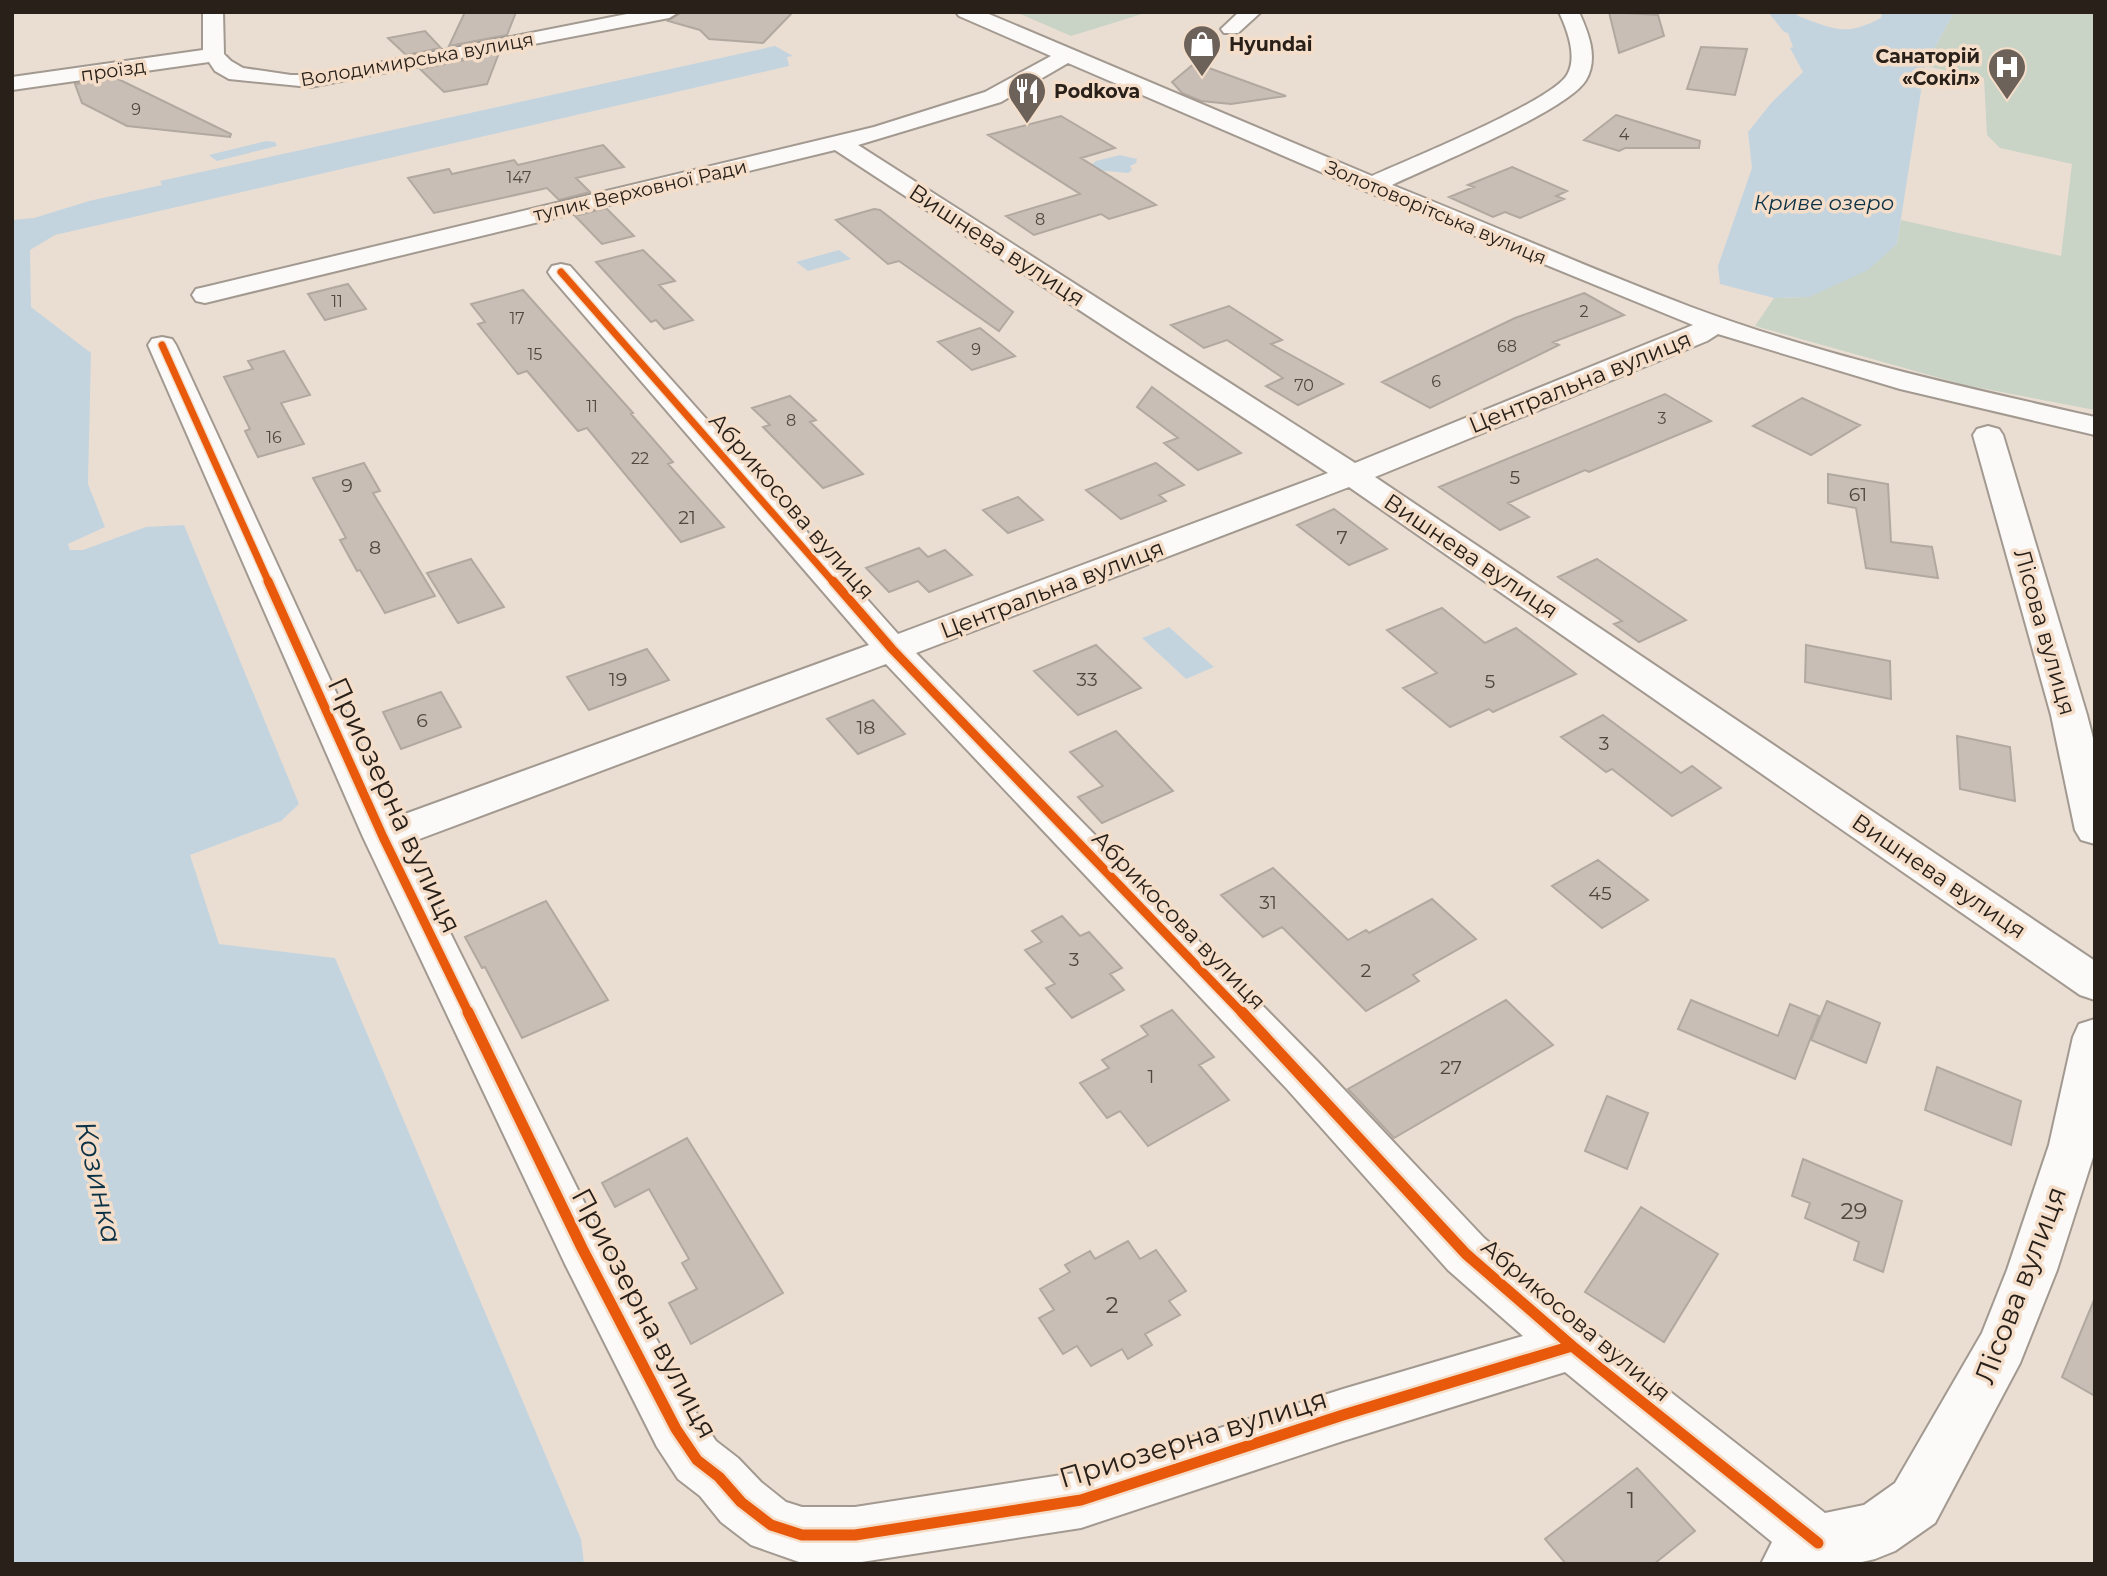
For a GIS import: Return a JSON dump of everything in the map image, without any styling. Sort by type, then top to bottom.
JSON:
[{"type":"street","points":[[213,12],[214,55]]},
{"type":"street","name":"Володимирська вулиця","points":[[214,55],[223,66],[237,74],[277,80],[310,80],[669,12]]},
{"type":"street","points":[[1231,29],[1251,12]]},
{"type":"street","points":[[1371,185],[1543,103],[1575,81],[1581,67],[1581,51],[1576,27],[1569,12]]},
{"type":"street","name":"Золотоворітська вулиця","points":[[964,14],[1605,282],[1714,324],[1910,383],[2095,426]]},
{"type":"street","name":"проїзд","points":[[12,84],[214,55]]},
{"type":"street","name":"тупик Верховної Ради","points":[[205,295],[838,142],[976,104],[1066,56]]},
{"type":"street","name":"Вишнева вулиця","points":[[838,142],[1352,475],[2095,983]]},
{"type":"street","name":"Абрикосова вулиця","points":[[561,272],[892,649],[1293,1066],[1466,1254],[1803,1553]]},
{"type":"street","name":"Центральна вулиця","points":[[383,837],[1352,475],[1697,335],[1714,324]]},
{"type":"street","name":"Приозерна вулиця","points":[[162,345],[383,837],[582,1248],[676,1429],[697,1460],[719,1477],[741,1502],[771,1525],[802,1535],[855,1535],[1081,1500],[1572,1346]]},
{"type":"street","name":"Лісова вулиця","points":[[1988,435],[2065,703],[2095,830]]},
{"type":"street","name":"Лісова вулиця","points":[[1803,1553],[1875,1531],[1915,1503],[1979,1392],[2002,1346],[2032,1270],[2073,1145],[2095,1037]]},
{"type":"shaded area","points":[[1954,12],[2095,12],[2095,410],[1965,385],[1755,326],[1774,298],[1809,297],[1897,244],[1901,220],[2061,256],[2072,164],[2000,148],[1987,135],[1984,78],[1925,66]]},
{"type":"shaded area","points":[[1018,13],[1142,14],[1071,36]]},
{"type":"water","name":"Криве озеро","points":[[1768,12],[1795,12],[1798,16],[1821,24],[1848,29],[1858,28],[1881,18],[1882,12],[1954,12],[1925,66],[1897,244],[1868,270],[1809,297],[1774,298],[1720,284],[1718,266],[1752,168],[1748,132],[1772,102],[1803,72],[1790,48],[1793,47],[1788,33],[1784,32]]},
{"type":"water","name":"Козинка","points":[[775,46],[793,56],[787,57],[789,66],[55,235],[30,250],[31,307],[91,353],[88,484],[105,527],[68,544],[70,550],[83,550],[146,527],[184,525],[299,804],[281,821],[190,855],[219,944],[335,958],[581,1539],[584,1564],[12,1564],[12,220],[34,218],[89,201],[162,185],[160,181]]},
{"type":"water","points":[[266,141],[275,142],[277,146],[217,161],[209,155]]},
{"type":"water","points":[[1120,155],[1137,159],[1136,163],[1130,166],[1132,170],[1128,173],[1096,170],[1091,165],[1096,161]]},
{"type":"water","points":[[839,250],[851,259],[808,271],[796,262]]},
{"type":"water","points":[[1169,627],[1214,667],[1186,679],[1142,638]]},
{"type":"building","points":[[465,12],[516,12],[507,35],[449,46]]},
{"type":"building","points":[[682,12],[793,12],[763,43],[709,39],[700,30],[668,21]]},
{"type":"building","points":[[1609,12],[1658,15],[1664,36],[1619,53]]},
{"type":"building","points":[[425,31],[441,48],[406,55],[388,38]]},
{"type":"building","points":[[1701,47],[1747,49],[1735,95],[1687,89]]},
{"type":"building","points":[[499,53],[487,84],[444,92],[420,69]]},
{"type":"building","points":[[1195,63],[1286,96],[1231,104],[1201,101],[1182,93],[1172,82]]},
{"type":"building","points":[[116,78],[231,134],[230,137],[127,126],[82,103],[75,84]]},
{"type":"building","points":[[1616,115],[1700,141],[1699,148],[1625,148],[1619,151],[1584,140]]},
{"type":"building","points":[[1061,116],[1115,148],[1081,158],[1156,205],[1109,219],[1101,214],[1034,235],[1006,216],[1080,194],[988,135]]},
{"type":"building","points":[[603,145],[624,167],[576,178],[590,192],[559,200],[547,188],[434,213],[408,178],[449,169],[452,174],[514,160],[518,165]]},
{"type":"building","points":[[1512,167],[1567,191],[1556,196],[1564,199],[1520,218],[1505,212],[1493,217],[1449,197],[1474,187],[1468,185]]},
{"type":"building","points":[[606,208],[634,236],[602,244],[575,216]]},
{"type":"building","points":[[874,209],[880,210],[1013,312],[999,331],[899,261],[888,264],[836,220]]},
{"type":"building","points":[[643,250],[675,281],[659,285],[693,320],[664,329],[656,320],[651,322],[596,262]]},
{"type":"building","points":[[348,284],[366,309],[325,320],[308,294]]},
{"type":"building","points":[[523,290],[633,413],[631,414],[673,462],[668,464],[724,527],[681,542],[587,428],[578,431],[527,371],[518,374],[478,324],[485,322],[471,304]]},
{"type":"building","points":[[1584,293],[1624,315],[1553,342],[1559,345],[1430,408],[1382,382],[1515,318]]},
{"type":"building","points":[[1229,306],[1282,340],[1271,344],[1343,384],[1298,405],[1266,386],[1283,378],[1227,340],[1204,348],[1171,325]]},
{"type":"building","points":[[980,328],[1015,356],[972,370],[938,342]]},
{"type":"building","points":[[284,351],[310,395],[281,403],[304,444],[258,457],[245,431],[250,429],[224,377],[253,369],[248,361]]},
{"type":"building","points":[[1152,387],[1241,453],[1198,470],[1164,443],[1178,438],[1137,407]]},
{"type":"building","points":[[1665,394],[1711,421],[1508,503],[1529,517],[1500,530],[1439,487]]},
{"type":"building","points":[[790,396],[816,420],[810,422],[863,474],[823,488],[763,427],[770,425],[752,408]]},
{"type":"building","points":[[1802,398],[1860,425],[1811,455],[1753,426]]},
{"type":"building","points":[[364,463],[380,491],[373,493],[435,596],[385,613],[340,540],[346,538],[313,478]]},
{"type":"building","points":[[1156,463],[1184,485],[1159,495],[1166,501],[1121,519],[1086,490]]},
{"type":"building","points":[[1828,474],[1888,484],[1891,542],[1932,547],[1938,578],[1866,568],[1856,508],[1828,503]]},
{"type":"building","points":[[1018,497],[1043,520],[1008,533],[983,510]]},
{"type":"building","points":[[1334,509],[1387,549],[1349,565],[1297,525]]},
{"type":"building","points":[[919,548],[928,557],[945,550],[972,575],[929,592],[918,581],[889,592],[866,568]]},
{"type":"building","points":[[471,559],[504,607],[458,623],[427,573]]},
{"type":"building","points":[[1597,559],[1686,620],[1639,642],[1614,624],[1622,621],[1558,577]]},
{"type":"building","points":[[1442,608],[1485,643],[1516,628],[1576,674],[1493,712],[1489,709],[1450,727],[1403,688],[1437,673],[1387,630]]},
{"type":"building","points":[[1096,645],[1141,688],[1078,715],[1034,671]]},
{"type":"building","points":[[1806,645],[1890,661],[1891,699],[1805,682]]},
{"type":"building","points":[[647,649],[669,680],[589,710],[567,677]]},
{"type":"building","points":[[441,692],[461,727],[401,749],[383,712]]},
{"type":"building","points":[[873,700],[905,734],[858,754],[827,719]]},
{"type":"building","points":[[1603,715],[1681,773],[1692,766],[1721,788],[1672,816],[1612,769],[1606,772],[1561,737]]},
{"type":"building","points":[[1116,731],[1173,791],[1102,823],[1078,797],[1103,786],[1070,752]]},
{"type":"building","points":[[1957,736],[2010,747],[2015,801],[1960,789]]},
{"type":"building","points":[[1598,860],[1648,900],[1602,928],[1552,886]]},
{"type":"building","points":[[1273,868],[1348,940],[1366,930],[1369,933],[1432,899],[1476,939],[1413,975],[1419,981],[1366,1011],[1282,927],[1263,937],[1221,895]]},
{"type":"building","points":[[546,901],[608,1000],[522,1038],[485,967],[482,968],[465,937]]},
{"type":"building","points":[[1062,916],[1080,936],[1089,932],[1122,968],[1110,974],[1124,990],[1072,1018],[1046,988],[1055,984],[1025,950],[1042,942],[1032,931]]},
{"type":"building","points":[[1506,1000],[1553,1045],[1394,1138],[1348,1089]]},
{"type":"building","points":[[1691,1000],[1778,1036],[1790,1004],[1819,1016],[1795,1079],[1678,1029]]},
{"type":"building","points":[[1827,1001],[1880,1023],[1866,1063],[1811,1040]]},
{"type":"building","points":[[1172,1010],[1214,1057],[1199,1065],[1229,1100],[1148,1146],[1120,1111],[1107,1118],[1080,1083],[1109,1068],[1102,1060],[1148,1035],[1141,1026]]},
{"type":"building","points":[[1937,1067],[2021,1101],[2011,1145],[1925,1110]]},
{"type":"building","points":[[1607,1096],[1648,1113],[1627,1169],[1585,1151]]},
{"type":"building","points":[[687,1138],[783,1293],[691,1344],[669,1303],[697,1289],[682,1263],[689,1259],[649,1189],[615,1207],[602,1183]]},
{"type":"building","points":[[1803,1159],[1902,1201],[1883,1272],[1854,1260],[1859,1242],[1805,1218],[1810,1203],[1792,1196]]},
{"type":"building","points":[[1641,1207],[1718,1254],[1664,1342],[1585,1292]]},
{"type":"building","points":[[1128,1241],[1140,1259],[1156,1250],[1186,1291],[1169,1301],[1180,1315],[1145,1334],[1152,1345],[1128,1359],[1122,1349],[1091,1366],[1077,1346],[1063,1354],[1039,1318],[1054,1310],[1040,1289],[1070,1272],[1065,1265],[1090,1251],[1095,1259]]},
{"type":"building","points":[[2095,1300],[2095,1396],[2062,1377]]},
{"type":"building","points":[[1637,1468],[1695,1531],[1654,1564],[1566,1564],[1545,1539]]},
{"type":"cycle path","points":[[561,272],[892,649],[1303,1076],[1466,1254],[1572,1346],[1818,1543]]},
{"type":"cycle path","points":[[162,345],[383,837],[582,1248],[676,1429],[697,1460],[719,1477],[741,1502],[771,1525],[802,1535],[855,1535],[1081,1500],[1343,1415],[1572,1346]]},
{"type":"place","name":"Hyundai","points":[[1202,78]]},
{"type":"place","name":"Санаторій «Сокіл»","points":[[2007,101]]},
{"type":"place","name":"Podkova","points":[[1027,125]]}]
